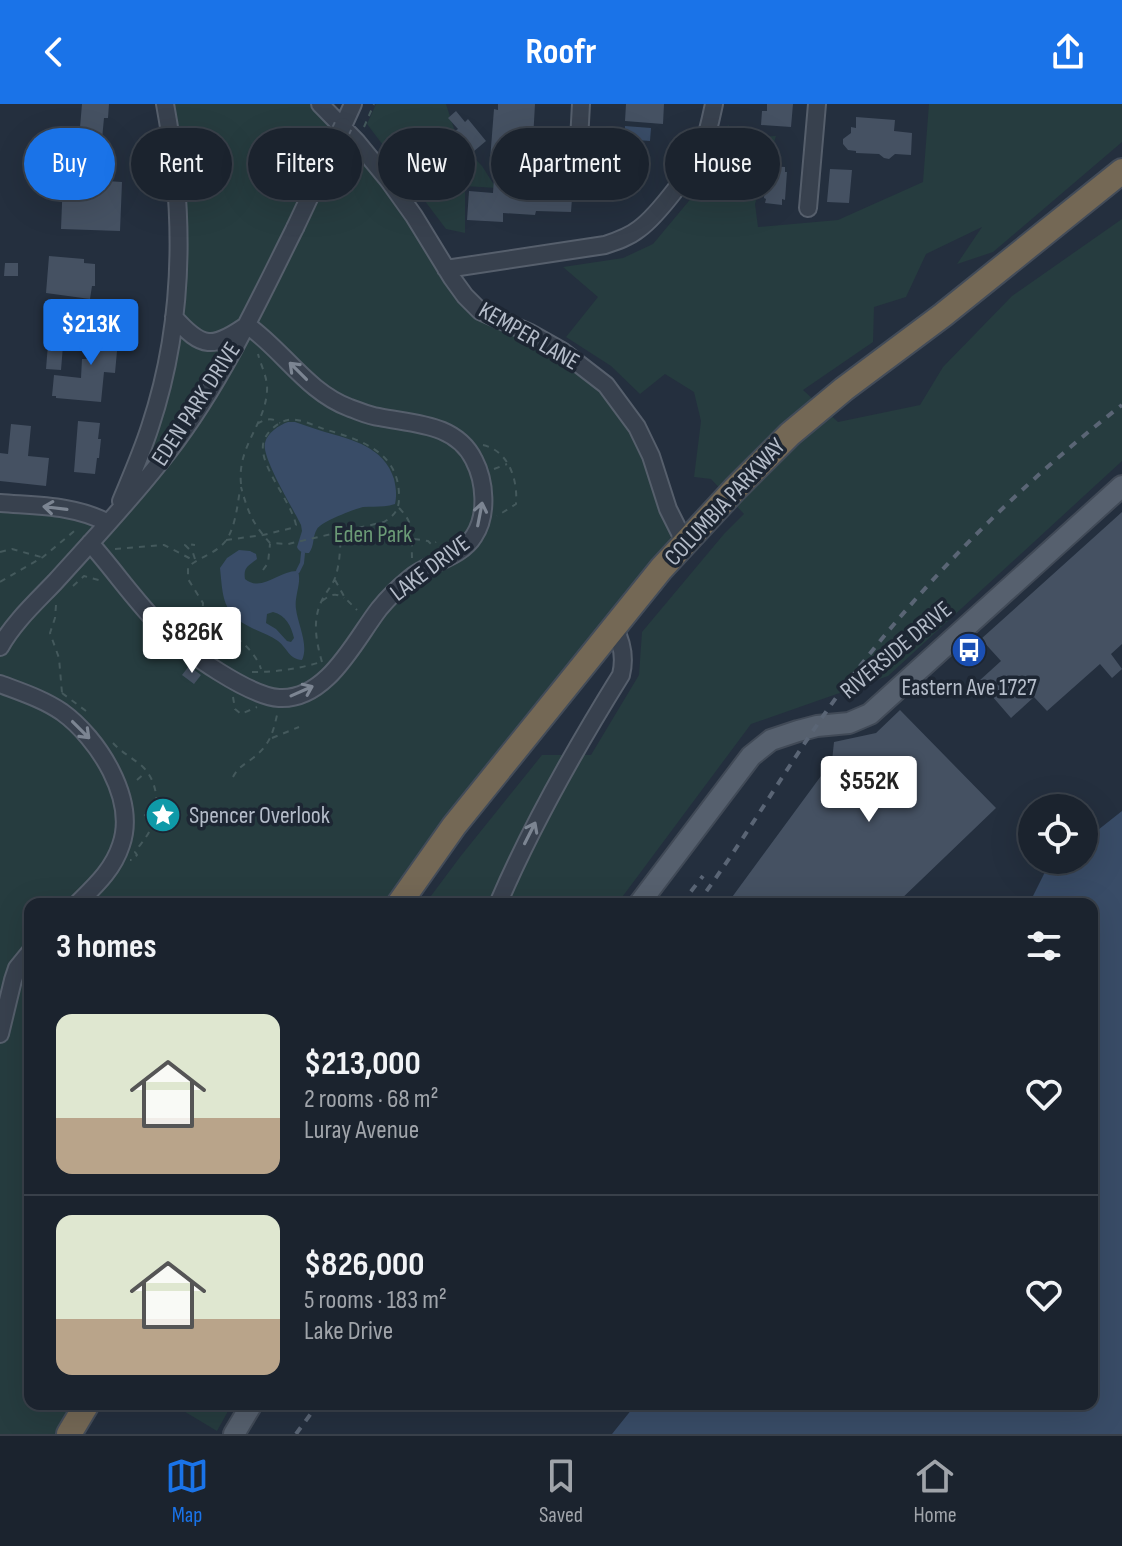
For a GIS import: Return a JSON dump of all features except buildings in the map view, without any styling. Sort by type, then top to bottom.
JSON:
[{"type":"highway","name":"COLUMBIA PARKWAY","points":[[403,898],[454,826],[614,627],[714,511],[790,434],[1122,171]]},
{"type":"highway","points":[[69,1434],[83,1410]]},
{"type":"main road","name":"RIVERSIDE DRIVE","points":[[644,898],[751,756],[771,740],[817,726],[849,723],[870,714],[1122,486]]},
{"type":"main road","points":[[234,1434],[248,1410]]},
{"type":"street","points":[[0,503],[61,508],[112,518],[152,420],[174,317],[179,245],[178,197],[165,104]]},
{"type":"street","name":"KEMPER LANE","points":[[320,104],[389,181],[446,269],[480,311],[562,351],[606,385],[637,427],[651,456],[668,509],[685,543]]},
{"type":"street","name":"EDEN PARK DRIVE","points":[[0,647],[19,619],[112,518],[186,427],[247,325],[353,104]]},
{"type":"street","points":[[580,128],[581,104]]},
{"type":"street","points":[[446,269],[605,245],[638,230],[672,195],[698,156],[714,104]]},
{"type":"street","points":[[808,208],[817,104]]},
{"type":"street","points":[[174,317],[195,337],[215,343],[247,325],[263,336],[324,394],[345,406],[374,417],[441,429],[464,446]]},
{"type":"street","name":"LAKE DRIVE","points":[[280,698],[300,694],[324,670],[354,648],[395,590],[415,573],[463,549],[474,536],[483,509],[482,483],[475,461],[464,446]]},
{"type":"street","points":[[90,543],[165,631],[235,682],[280,698]]},
{"type":"street","points":[[501,898],[530,832],[621,675],[621,642],[614,627]]},
{"type":"street","points":[[8,687],[47,703],[77,726],[102,754],[121,794],[124,836],[121,847],[108,872],[83,898]]},
{"type":"street","points":[[0,1034],[13,980],[24,959]]},
{"type":"path","points":[[363,128],[374,104]]},
{"type":"path","points":[[226,540],[263,535],[296,525],[262,449],[269,432],[280,423],[294,420],[348,436],[377,451],[392,469],[399,488],[398,507],[393,517],[384,522],[321,538],[288,544],[270,543],[263,535],[250,518],[239,471],[267,395],[267,381],[258,348]]},
{"type":"path","points":[[256,425],[263,420],[275,419],[280,423]]},
{"type":"path","points":[[464,446],[478,444],[494,448],[508,464],[517,488],[516,504],[497,517],[481,520]]},
{"type":"path","points":[[203,648],[203,603],[188,579],[188,567],[226,540],[234,522],[241,487]]},
{"type":"path","points":[[398,507],[406,515],[413,533],[411,553],[415,573]]},
{"type":"path","points":[[0,582],[43,557],[83,523]]},
{"type":"path","points":[[251,672],[302,668],[324,670],[316,637],[317,619],[321,602],[334,579],[341,533]]},
{"type":"path","points":[[413,539],[428,541],[432,545],[436,542]]},
{"type":"path","points":[[263,570],[268,563],[270,543]]},
{"type":"path","points":[[114,549],[164,545],[195,560]]},
{"type":"path","points":[[195,545],[185,545],[195,560]]},
{"type":"path","points":[[0,552],[12,549],[43,557]]},
{"type":"path","points":[[334,579],[345,598],[369,623]]},
{"type":"path","points":[[321,602],[331,595],[345,598]]},
{"type":"path","points":[[57,599],[50,633],[59,658],[62,693]]},
{"type":"path","points":[[203,624],[216,625],[230,634],[258,658],[262,672]]},
{"type":"path","points":[[234,690],[238,712],[246,713],[261,704]]},
{"type":"path","points":[[271,739],[280,698]]},
{"type":"path","points":[[233,777],[238,768],[255,757],[271,739],[299,727]]},
{"type":"path","points":[[107,737],[144,768],[153,782],[156,811]]},
{"type":"path","points":[[137,780],[146,772]]},
{"type":"path","points":[[144,815],[155,817]]},
{"type":"green space","name":"Eden Park","points":[[165,104],[320,104],[343,128],[248,128],[248,200],[362,200],[362,154],[378,176],[378,200],[395,200],[465,296],[520,328],[622,405],[685,543],[404,898],[24,898],[24,1410],[83,1410],[69,1434],[0,1434],[0,503],[110,523],[135,469],[177,294],[171,200],[232,200],[232,128],[167,128]]},
{"type":"green space","points":[[376,104],[446,104],[454,128],[378,128],[378,139],[367,124]]},
{"type":"green space","points":[[929,104],[1122,104],[1122,142],[993,252],[957,264],[982,227],[926,254],[906,297],[874,307],[873,342],[803,390],[838,422],[920,405],[943,367],[1012,296],[1122,219],[1122,461],[888,676],[751,724],[621,898],[429,898],[542,755],[591,755],[639,675],[642,632],[744,514],[711,479],[694,477],[701,421],[694,392],[665,374],[640,394],[611,366],[566,337],[598,297],[563,267],[623,258],[653,244],[690,200],[756,200],[758,227],[838,220],[923,182]]},
{"type":"green space","points":[[475,159],[491,180],[491,188],[475,187]]},
{"type":"green space","points":[[424,200],[465,200],[465,233],[446,229]]},
{"type":"green space","points":[[182,1410],[229,1410],[217,1431]]},
{"type":"water","points":[[625,126],[651,128],[650,141],[649,128]]},
{"type":"water","points":[[288,422],[346,438],[375,452],[383,459],[394,479],[395,504],[363,507],[331,519],[317,529],[309,553],[300,551],[297,547],[301,525],[265,450],[268,436]]},
{"type":"water","points":[[239,550],[256,554],[257,559],[245,572],[245,579],[251,583],[258,584],[298,571],[296,604],[304,641],[302,660],[291,656],[275,639],[241,622],[229,610],[223,596],[220,568],[227,558]],"holes":[[[278,613],[289,625],[294,638],[291,642],[266,623],[267,614]]]},
{"type":"water","points":[[1122,811],[1122,1434],[612,1434],[631,1410],[1098,1410],[1098,898],[1032,898],[1044,874],[1098,874],[1098,830]]},
{"type":"waterway","points":[[298,571],[303,553]]},
{"type":"railway","points":[[701,898],[844,687],[906,610],[1009,502],[1122,405]]},
{"type":"railway","points":[[686,898],[703,876]]},
{"type":"railway","points":[[296,1434],[314,1410]]},
{"type":"place","name":"Eastern Ave 1727","points":[[969,650]]},
{"type":"place","name":"Spencer Overlook","points":[[163,815]]}]
